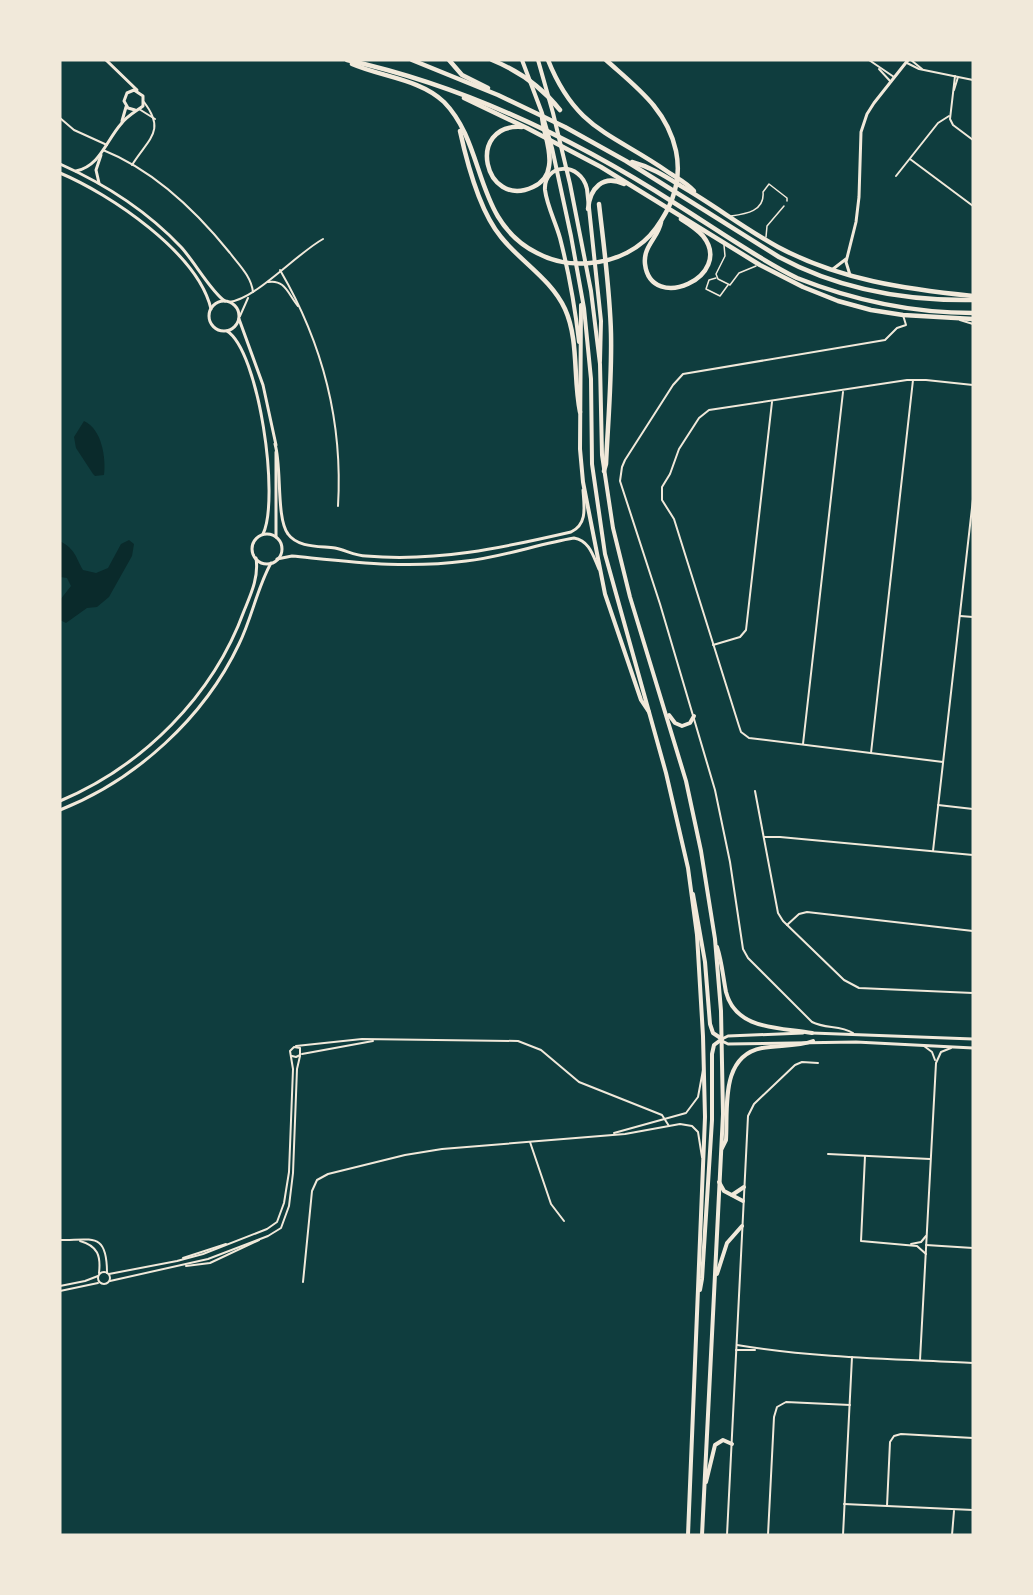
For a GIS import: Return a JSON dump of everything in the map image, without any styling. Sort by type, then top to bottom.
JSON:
[{"type":"highway","points":[[346,60],[391,70],[457,93],[538,127],[608,163],[797,278],[830,291],[875,304],[943,313],[973,313]]},
{"type":"highway","points":[[346,60],[430,92],[449,108],[458,123],[500,220],[516,239],[534,252],[561,262],[583,264],[605,261],[626,253],[648,237],[662,220]]},
{"type":"highway","points":[[412,60],[498,95],[565,127],[626,161],[779,257],[822,276],[852,286],[897,295],[937,300],[973,298]]},
{"type":"highway","points":[[449,60],[462,75],[498,95]]},
{"type":"highway","points":[[492,60],[527,78],[539,87],[560,110]]},
{"type":"highway","points":[[548,60],[563,93],[582,116],[602,132],[659,165],[688,185],[698,195]]},
{"type":"highway","points":[[606,60],[653,102],[666,122],[674,142],[678,164],[675,191],[660,229],[648,246],[645,255],[647,271],[655,283],[678,288],[698,279],[708,262],[707,242],[702,234],[676,215],[671,208]]},
{"type":"highway","points":[[457,93],[476,105],[527,128],[636,188],[760,265],[803,287],[838,301],[871,310],[957,320],[973,319]]},
{"type":"highway","points":[[527,128],[509,127],[497,134],[489,144],[486,158],[490,174],[502,186],[517,190],[530,189],[542,181],[549,166],[542,113]]},
{"type":"highway","points":[[458,123],[480,198],[490,222],[506,243],[549,285],[566,311],[573,333],[580,412]]},
{"type":"highway","points":[[626,161],[654,170],[698,195],[767,240],[830,270],[854,278],[901,288],[973,298]]},
{"type":"highway","points":[[588,209],[592,191],[604,182],[615,180],[636,188]]},
{"type":"highway","points":[[599,204],[607,270],[612,362],[604,471]]},
{"type":"main road","points":[[522,60],[542,113],[561,186],[581,294],[589,345],[592,464],[602,537],[619,609],[651,715],[684,847],[691,888],[700,968],[705,1117],[688,1535]]},
{"type":"main road","points":[[538,60],[570,184],[591,291],[600,364],[601,430],[610,514],[623,573],[686,781],[698,834],[715,939],[722,1039],[723,1114],[702,1535]]},
{"type":"main road","points":[[581,358],[569,272],[546,192],[546,184],[550,175],[565,169],[579,174],[586,185],[601,321],[600,364]]},
{"type":"main road","points":[[581,294],[580,449],[583,482],[598,569],[621,645],[641,700],[651,715]]},
{"type":"main road","points":[[666,712],[675,723],[682,726],[690,723],[694,716]]},
{"type":"main road","points":[[691,888],[695,899],[705,962],[710,1024],[713,1034],[722,1039]]},
{"type":"main road","points":[[715,939],[730,1004],[740,1016],[758,1025],[812,1033]]},
{"type":"main road","points":[[697,1297],[702,1279],[712,1132],[712,1054],[714,1045],[722,1039]]},
{"type":"main road","points":[[721,1148],[726,1140],[729,1083],[740,1060],[760,1048],[813,1041]]},
{"type":"main road","points":[[718,1181],[724,1191],[743,1201]]},
{"type":"main road","points":[[731,1195],[744,1187]]},
{"type":"main road","points":[[715,1281],[725,1247],[742,1226]]},
{"type":"main road","points":[[704,1488],[715,1445],[723,1440],[732,1444]]},
{"type":"street","points":[[106,60],[142,94],[144,102],[155,119],[154,132],[132,165]]},
{"type":"street","points":[[869,60],[893,80]]},
{"type":"street","points":[[854,278],[848,271],[847,257],[859,197],[861,132],[870,108],[909,61],[916,69],[973,80]]},
{"type":"street","points":[[76,171],[90,166],[121,123],[127,93],[127,85],[123,76]]},
{"type":"street","points":[[956,76],[950,121],[973,140]]},
{"type":"street","points":[[127,93],[137,90]]},
{"type":"street","points":[[121,123],[144,102]]},
{"type":"street","points":[[126,106],[155,119]]},
{"type":"street","points":[[896,176],[938,123],[949,116]]},
{"type":"street","points":[[60,118],[74,130],[107,145]]},
{"type":"street","points":[[938,123],[950,121]]},
{"type":"street","points":[[103,151],[132,165],[162,186],[194,214],[219,239],[247,275],[252,282],[253,292]]},
{"type":"street","points":[[100,184],[96,171],[103,151]]},
{"type":"street","points":[[910,159],[973,206]]},
{"type":"street","points":[[60,164],[100,184],[132,204],[160,226],[192,260],[218,296],[237,307],[265,392],[280,464],[283,519],[288,535],[296,542],[345,550],[362,556],[436,557],[481,552],[571,532],[579,527],[584,517],[583,482]]},
{"type":"street","points":[[60,173],[111,200],[152,230],[191,270],[207,296],[211,309]]},
{"type":"street","points":[[227,331],[233,328],[253,292],[323,239]]},
{"type":"street","points":[[830,270],[841,264],[847,257]]},
{"type":"street","points":[[280,270],[300,308],[320,358],[333,409],[340,463],[338,506]]},
{"type":"street","points":[[265,282],[275,281],[282,284],[300,308]]},
{"type":"street","points":[[249,296],[218,302],[211,309],[209,316],[216,329],[227,331],[234,336],[252,380],[265,435],[269,496],[267,524],[263,534]]},
{"type":"street","points":[[853,1033],[840,1027],[821,1026],[812,1022],[745,954],[741,944],[724,828],[694,716],[620,481],[621,467],[675,380],[683,374],[885,340],[897,328],[906,325],[903,315]]},
{"type":"street","points":[[957,320],[973,324]]},
{"type":"street","points":[[871,753],[913,380]]},
{"type":"street","points":[[944,762],[755,739],[741,732],[673,515],[663,503],[661,494],[675,457],[699,418],[706,412],[913,380],[973,385]]},
{"type":"street","points":[[803,744],[843,391]]},
{"type":"street","points":[[714,645],[740,637],[746,630],[772,402]]},
{"type":"street","points":[[275,444],[276,537],[282,548],[277,559]]},
{"type":"street","points":[[933,851],[973,499]]},
{"type":"street","points":[[60,801],[101,780],[135,758],[172,725],[194,700],[220,661],[241,619],[256,577],[253,544],[263,534],[276,537]]},
{"type":"street","points":[[256,558],[263,563],[271,563],[277,559],[292,556],[402,566],[469,561],[571,539],[580,540],[588,546],[598,569]]},
{"type":"street","points":[[533,548],[537,540]]},
{"type":"street","points":[[968,542],[973,543]]},
{"type":"street","points":[[60,810],[99,791],[130,771],[160,748],[192,715],[220,678],[239,645],[271,563]]},
{"type":"street","points":[[960,616],[973,617]]},
{"type":"street","points":[[755,790],[780,917],[850,984],[859,988],[973,993]]},
{"type":"street","points":[[938,805],[973,809]]},
{"type":"street","points":[[764,837],[973,855]]},
{"type":"street","points":[[787,925],[799,914],[807,912],[973,931]]},
{"type":"street","points":[[973,1039],[853,1033],[728,1036],[722,1039],[728,1044],[813,1041],[973,1048]]},
{"type":"street","points":[[60,1286],[108,1273],[177,1261],[229,1244],[278,1222],[282,1214],[289,1172],[293,1069],[290,1050],[296,1046],[352,1040],[509,1040],[526,1043],[541,1050],[579,1082],[659,1114],[666,1119],[669,1126]]},
{"type":"street","points":[[292,1056],[297,1057],[382,1040]]},
{"type":"street","points":[[922,1045],[932,1052],[936,1063]]},
{"type":"street","points":[[60,1291],[100,1283],[106,1284],[110,1281],[183,1266],[208,1259],[277,1231],[283,1224],[292,1190],[297,1069],[301,1049],[296,1046]]},
{"type":"street","points":[[920,1360],[936,1063],[941,1052],[954,1047]]},
{"type":"street","points":[[727,1535],[748,1116],[751,1108],[792,1067],[802,1062],[818,1063]]},
{"type":"street","points":[[611,1134],[686,1113],[695,1104],[705,1066]]},
{"type":"street","points":[[303,1282],[312,1191],[324,1175],[432,1150],[645,1131],[688,1124],[698,1132],[703,1178]]},
{"type":"street","points":[[530,1142],[551,1204],[564,1221]]},
{"type":"street","points":[[828,1154],[930,1159]]},
{"type":"street","points":[[865,1156],[861,1242],[907,1244],[921,1242],[927,1233]]},
{"type":"street","points":[[60,1240],[95,1241],[103,1246],[107,1256],[110,1281]]},
{"type":"street","points":[[75,1240],[90,1244],[97,1251],[101,1262],[100,1283]]},
{"type":"street","points":[[907,1244],[919,1247],[926,1254]]},
{"type":"street","points":[[926,1245],[973,1248]]},
{"type":"street","points":[[736,1345],[757,1350]]},
{"type":"street","points":[[736,1350],[973,1363]]},
{"type":"street","points":[[843,1535],[852,1357]]},
{"type":"street","points":[[768,1535],[774,1417],[777,1407],[786,1402],[850,1405]]},
{"type":"street","points":[[887,1506],[890,1442],[894,1436],[901,1434],[973,1438]]},
{"type":"street","points":[[844,1504],[973,1510]]},
{"type":"street","points":[[952,1535],[954,1510]]},
{"type":"lane","points":[[729,216],[755,211],[763,201],[763,192],[770,184],[787,198],[787,201]]},
{"type":"lane","points":[[767,240],[765,233],[767,226],[784,206]]},
{"type":"lane","points":[[716,278],[726,253],[723,241]]},
{"type":"lane","points":[[728,285],[716,278],[709,280],[706,289],[720,296],[742,271],[760,265]]},
{"type":"water","points":[[84,421],[95,430],[102,445],[104,475],[95,476],[76,448],[74,437]]},
{"type":"water","points":[[129,540],[134,544],[132,556],[109,597],[97,607],[87,608],[66,623],[60,620],[60,600],[71,586],[67,578],[60,577],[60,541],[72,550],[83,570],[96,573],[108,568],[121,544]]}]
